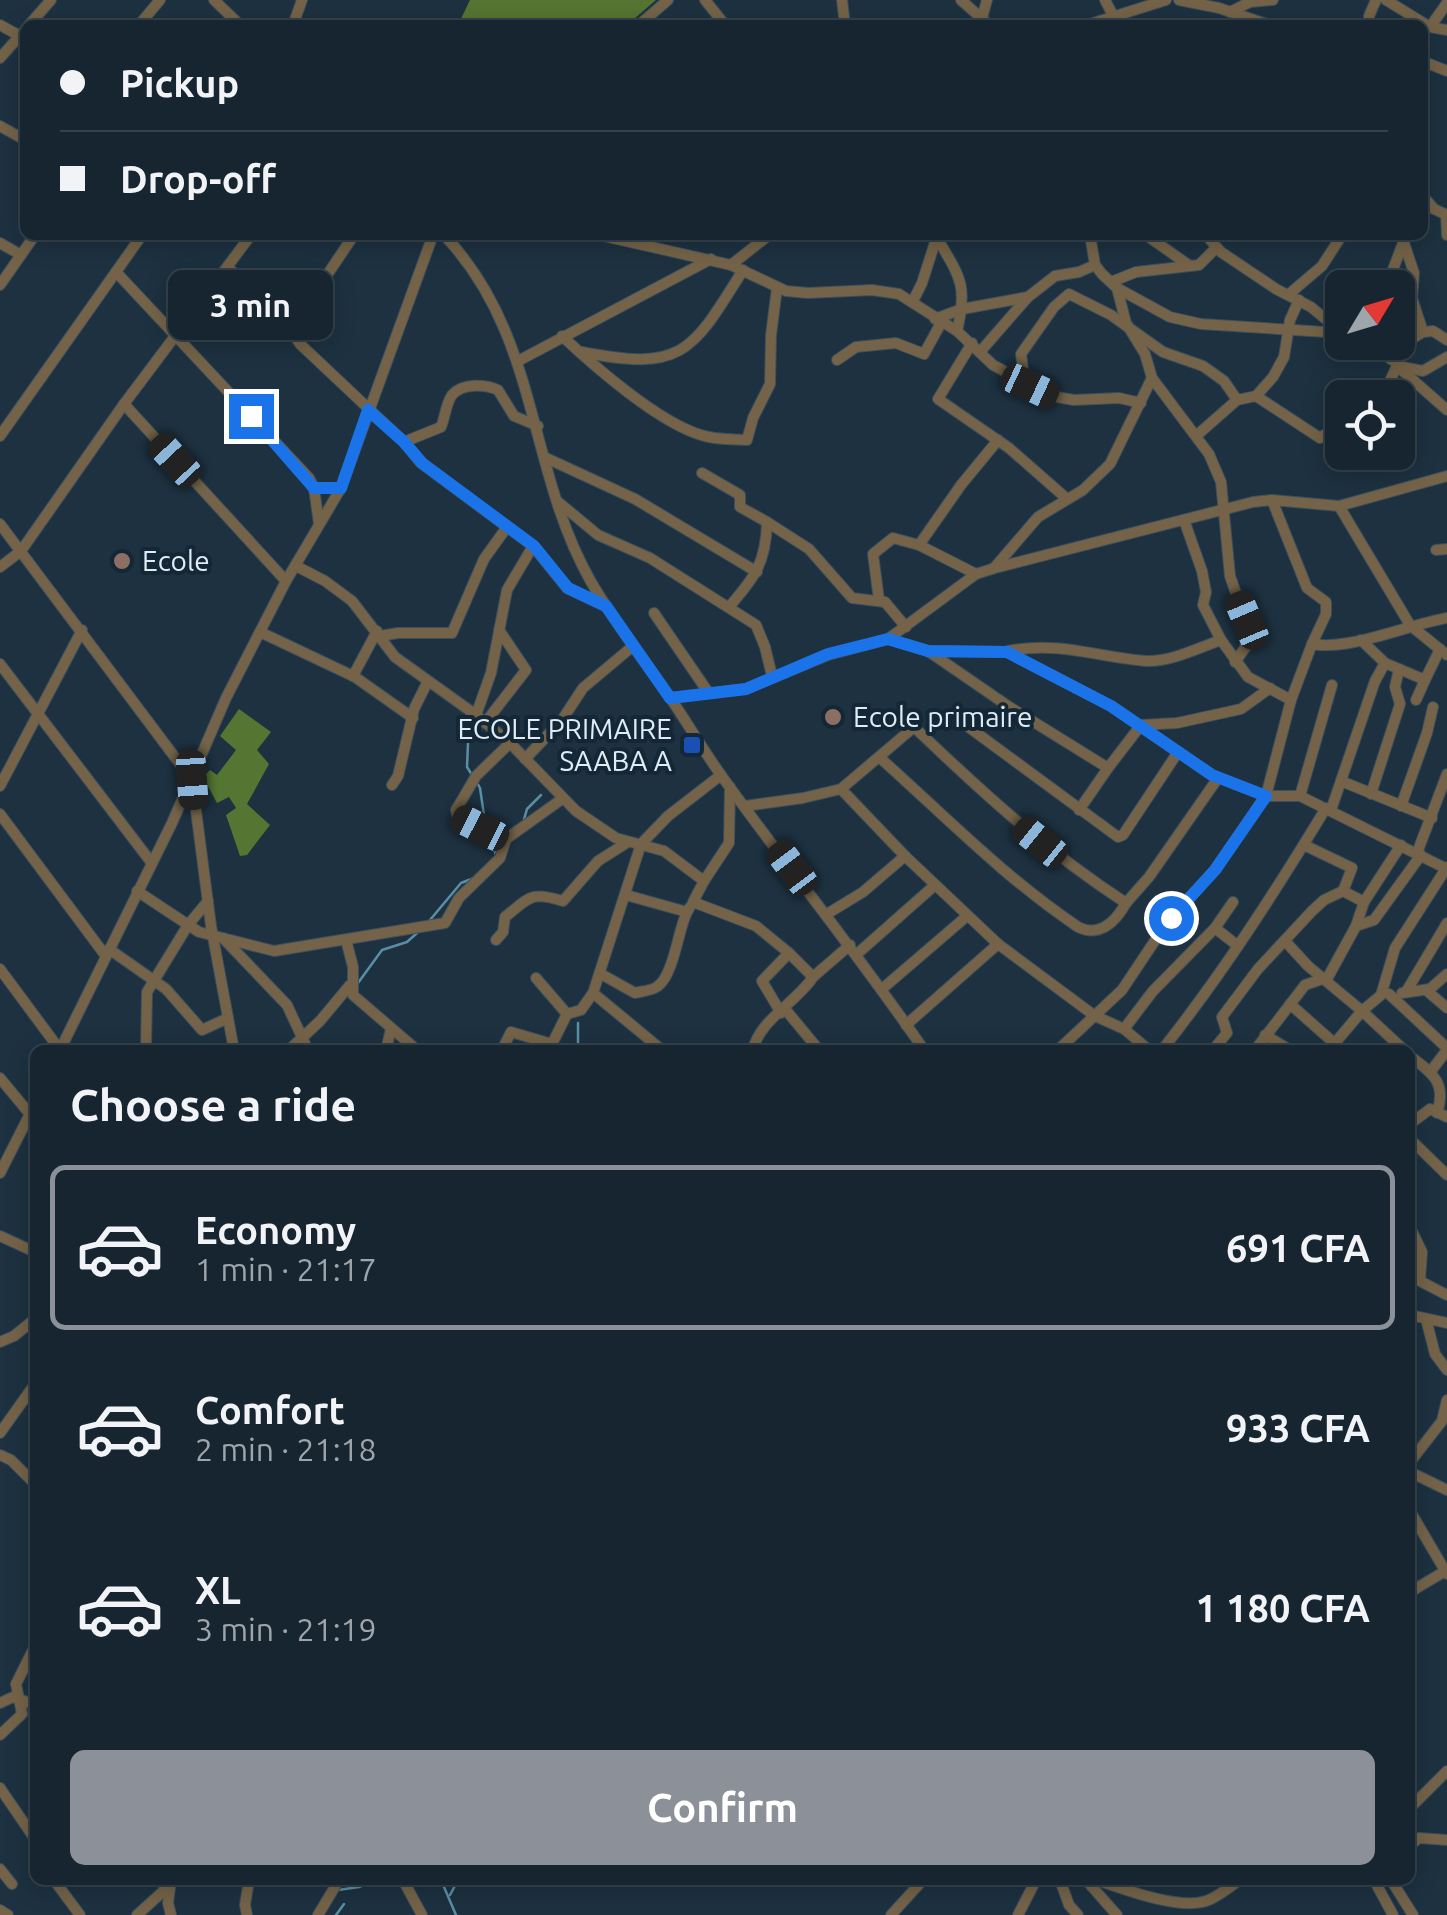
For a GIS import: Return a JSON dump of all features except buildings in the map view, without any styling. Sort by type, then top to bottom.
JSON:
[{"type":"street","points":[[34,20],[51,0]]},
{"type":"street","points":[[143,20],[160,0]]},
{"type":"street","points":[[214,0],[235,20]]},
{"type":"street","points":[[645,20],[668,0]]},
{"type":"street","points":[[705,0],[720,20]]},
{"type":"street","points":[[961,0],[984,20]]},
{"type":"street","points":[[1118,20],[1166,0]]},
{"type":"street","points":[[1230,12],[1250,2],[1273,0]]},
{"type":"street","points":[[1386,0],[1420,20]]},
{"type":"street","points":[[1188,1],[1254,20]]},
{"type":"street","points":[[1447,2],[1430,26],[1447,30]]},
{"type":"street","points":[[1362,4],[1369,20]]},
{"type":"street","points":[[0,58],[20,36]]},
{"type":"street","points":[[1446,215],[1447,235]]},
{"type":"street","points":[[0,285],[32,240]]},
{"type":"street","points":[[0,436],[138,240]]},
{"type":"street","points":[[0,567],[20,551],[248,240]]},
{"type":"street","points":[[298,341],[300,317],[351,240]]},
{"type":"street","points":[[62,1045],[192,780],[226,698],[286,580],[341,488],[431,240]]},
{"type":"street","points":[[448,240],[492,298],[518,361],[556,500],[588,576],[721,775],[854,949],[921,1045]]},
{"type":"street","points":[[622,240],[732,265],[777,288],[808,293],[872,290],[899,294],[957,331],[994,365],[1025,384],[1057,398],[1119,398],[1140,403]]},
{"type":"street","points":[[732,265],[763,240]]},
{"type":"street","points":[[912,301],[935,240]]},
{"type":"street","points":[[939,240],[958,271],[963,290],[957,331]]},
{"type":"street","points":[[1091,240],[1095,264],[1114,285],[1170,317],[1200,324],[1325,333]]},
{"type":"street","points":[[1153,240],[1192,266]]},
{"type":"street","points":[[1210,240],[1216,248],[1325,321]]},
{"type":"street","points":[[1196,436],[1237,400],[1256,396],[1284,357],[1293,298],[1339,240]]},
{"type":"street","points":[[1390,270],[1405,240]]},
{"type":"street","points":[[1405,240],[1414,273],[1412,298],[1424,332]]},
{"type":"street","points":[[0,242],[21,255]]},
{"type":"street","points":[[1114,285],[1136,272],[1202,264],[1216,248]]},
{"type":"street","points":[[518,361],[711,259]]},
{"type":"street","points":[[1066,498],[998,440],[938,399],[976,348],[1028,297],[1055,276],[1079,272],[1095,264]]},
{"type":"street","points":[[228,268],[268,298],[298,341],[422,463],[534,546],[568,588],[606,606]]},
{"type":"street","points":[[578,351],[630,362],[650,361],[686,347],[706,330],[743,270]]},
{"type":"street","points":[[116,272],[302,470],[314,488],[319,525]]},
{"type":"street","points":[[1114,285],[1152,378],[1196,436],[1221,482],[1230,576],[1248,628],[1245,648],[1235,662]]},
{"type":"street","points":[[562,336],[638,399],[690,430],[704,436],[747,440],[752,418],[770,384],[777,288]]},
{"type":"street","points":[[1025,384],[1020,354],[1067,295],[1105,312],[1163,352],[1204,366],[1224,381],[1237,400]]},
{"type":"street","points":[[268,298],[312,296]]},
{"type":"street","points":[[837,360],[856,347],[896,343],[924,354],[938,321],[962,309],[1028,297]]},
{"type":"street","points":[[1390,380],[1402,345],[1424,332],[1447,340]]},
{"type":"street","points":[[1396,364],[1423,370],[1447,356]]},
{"type":"street","points":[[1391,360],[1447,410]]},
{"type":"street","points":[[1394,360],[1396,364]]},
{"type":"street","points":[[995,568],[1038,516],[1083,490],[1110,464],[1152,378]]},
{"type":"street","points":[[404,442],[441,427],[455,392],[482,386],[498,390],[514,416],[538,426]]},
{"type":"street","points":[[1256,396],[1320,438],[1325,435]]},
{"type":"street","points":[[124,404],[286,580]]},
{"type":"street","points":[[919,545],[960,484],[998,440]]},
{"type":"street","points":[[544,458],[634,499],[758,572]]},
{"type":"street","points":[[702,473],[740,494],[740,507],[809,549],[852,598],[887,604],[906,626]]},
{"type":"street","points":[[670,698],[746,689],[828,654],[888,639],[976,574],[995,568],[1272,500],[1339,506],[1447,476]]},
{"type":"street","points":[[314,488],[341,488]]},
{"type":"street","points":[[556,500],[598,535],[650,558],[758,628],[772,676]]},
{"type":"street","points":[[1063,1045],[1122,990],[1166,924],[1215,870],[1266,796],[1291,700],[1326,614],[1326,602],[1306,588],[1272,500]]},
{"type":"street","points":[[1339,506],[1410,624],[1443,652],[1416,700]]},
{"type":"street","points":[[1184,520],[1202,571],[1204,605],[1221,640],[1248,677],[1291,700]]},
{"type":"street","points":[[729,606],[758,572],[766,549],[767,522]]},
{"type":"street","points":[[0,524],[192,780],[233,1045]]},
{"type":"street","points":[[378,634],[452,633],[484,559],[507,527]]},
{"type":"street","points":[[879,600],[874,552],[894,538],[919,545],[976,574]]},
{"type":"street","points":[[480,719],[509,587],[534,546]]},
{"type":"street","points":[[296,566],[325,580],[352,601],[395,657],[510,743],[562,798],[606,832],[664,852],[704,882]]},
{"type":"street","points":[[654,613],[708,692]]},
{"type":"street","points":[[1312,644],[1333,647],[1410,624],[1447,618]]},
{"type":"street","points":[[0,786],[82,630]]},
{"type":"street","points":[[480,719],[526,670],[500,630]]},
{"type":"street","points":[[260,632],[352,676],[413,718]]},
{"type":"street","points":[[352,676],[378,634]]},
{"type":"street","points":[[888,639],[928,651],[1007,652],[1058,646],[1146,661],[1161,660],[1221,640]]},
{"type":"street","points":[[1362,640],[1384,663],[1425,680]]},
{"type":"street","points":[[526,759],[562,720],[583,688],[633,646]]},
{"type":"street","points":[[928,651],[1108,768]]},
{"type":"street","points":[[1007,652],[1111,706],[1218,778],[1266,796],[1300,796],[1447,868],[1395,948],[1385,995]]},
{"type":"street","points":[[1166,1045],[1224,970],[1329,809],[1384,663]]},
{"type":"street","points":[[0,664],[152,862]]},
{"type":"street","points":[[1371,794],[1400,704],[1394,687],[1399,669]]},
{"type":"street","points":[[392,785],[398,776],[418,698],[428,681]]},
{"type":"street","points":[[1300,796],[1332,685]]},
{"type":"street","points":[[1080,810],[1141,725],[1177,723],[1241,710],[1270,688]]},
{"type":"street","points":[[1401,806],[1433,707]]},
{"type":"street","points":[[964,723],[1120,837],[1178,752]]},
{"type":"street","points":[[746,806],[841,789],[914,727],[1014,822],[1126,903]]},
{"type":"street","points":[[506,840],[461,819],[456,810],[476,776],[510,743]]},
{"type":"street","points":[[878,757],[992,863],[1087,932],[1114,920],[1218,778]]},
{"type":"street","points":[[1356,926],[1374,920],[1419,854],[1447,774]]},
{"type":"street","points":[[551,1045],[567,1014],[581,1010],[593,994],[640,844],[660,823],[721,775]]},
{"type":"street","points":[[1341,781],[1432,818]]},
{"type":"street","points":[[601,974],[635,993],[662,984],[678,944],[681,923],[728,843],[730,787]]},
{"type":"street","points":[[841,789],[998,944],[1095,1016],[1124,1029],[1143,1045]]},
{"type":"street","points":[[137,891],[188,925],[274,951],[444,923],[473,882],[500,858],[506,840],[562,798]]},
{"type":"street","points":[[0,814],[107,952],[166,988],[202,1030],[228,1018]]},
{"type":"street","points":[[496,940],[503,932],[505,917],[528,897],[537,895],[563,901],[598,861],[628,842]]},
{"type":"street","points":[[1217,1045],[1227,1033],[1222,1017],[1258,969],[1322,901],[1343,891],[1353,868],[1304,844]]},
{"type":"street","points":[[1258,1045],[1309,982],[1324,979],[1356,926],[1364,902],[1401,845]]},
{"type":"street","points":[[827,914],[863,892],[905,856]]},
{"type":"street","points":[[756,1045],[761,1031],[813,977],[935,885]]},
{"type":"street","points":[[1343,891],[1364,902]]},
{"type":"street","points":[[626,895],[690,907],[756,926],[813,977]]},
{"type":"street","points":[[146,1045],[147,992],[188,925],[208,901]]},
{"type":"street","points":[[1124,1029],[1152,991],[1215,928],[1233,902]]},
{"type":"street","points":[[882,989],[967,916]]},
{"type":"street","points":[[1406,992],[1447,922]]},
{"type":"street","points":[[1215,928],[1238,946]]},
{"type":"street","points":[[218,937],[288,1005],[306,1045]]},
{"type":"street","points":[[294,1045],[350,985],[353,967],[346,940]]},
{"type":"street","points":[[1286,942],[1399,1045]]},
{"type":"street","points":[[906,1025],[998,944]]},
{"type":"street","points":[[789,952],[762,981],[814,1045]]},
{"type":"street","points":[[0,969],[56,1045]]},
{"type":"street","points":[[1337,1045],[1362,1010],[1385,995],[1426,990],[1447,974]]},
{"type":"street","points":[[536,978],[567,1014]]},
{"type":"street","points":[[350,985],[358,1001],[411,1045]]},
{"type":"street","points":[[1426,990],[1447,1008]]},
{"type":"street","points":[[593,994],[656,1045]]},
{"type":"street","points":[[1385,995],[1447,1049],[1431,1072]]},
{"type":"street","points":[[1290,1004],[1332,1045]]},
{"type":"street","points":[[387,1045],[391,1029]]},
{"type":"street","points":[[505,1045],[512,1032],[545,1045]]},
{"type":"street","points":[[1266,1034],[1282,1045]]},
{"type":"street","points":[[916,1038],[925,1045]]},
{"type":"street","points":[[1415,1060],[1440,1080],[1444,1096],[1442,1115],[1428,1110],[1415,1120]]},
{"type":"street","points":[[0,1078],[30,1116]]},
{"type":"street","points":[[0,1173],[30,1121]]},
{"type":"street","points":[[1415,1144],[1447,1174]]},
{"type":"street","points":[[0,1236],[30,1250]]},
{"type":"street","points":[[1415,1237],[1422,1252],[1415,1278],[1445,1292]]},
{"type":"street","points":[[1415,1316],[1447,1323]]},
{"type":"street","points":[[1426,1319],[1435,1354],[1447,1370]]},
{"type":"street","points":[[0,1342],[30,1323]]},
{"type":"street","points":[[0,1434],[30,1391]]},
{"type":"street","points":[[1415,1454],[1442,1421],[1447,1400]]},
{"type":"street","points":[[0,1455],[30,1479]]},
{"type":"street","points":[[1415,1474],[1447,1490]]},
{"type":"street","points":[[1415,1519],[1446,1572],[1415,1589]]},
{"type":"street","points":[[0,1734],[22,1714],[18,1679],[30,1656]]},
{"type":"street","points":[[0,1703],[6,1698],[19,1698],[30,1704]]},
{"type":"street","points":[[1415,1803],[1447,1771]]},
{"type":"street","points":[[0,1788],[30,1832]]},
{"type":"street","points":[[1415,1841],[1447,1840]]},
{"type":"street","points":[[0,1869],[12,1884]]},
{"type":"street","points":[[60,1885],[80,1915]]},
{"type":"street","points":[[137,1915],[169,1885]]},
{"type":"street","points":[[170,1885],[171,1915]]},
{"type":"street","points":[[247,1885],[248,1915]]},
{"type":"street","points":[[318,1915],[337,1885]]},
{"type":"street","points":[[406,1885],[422,1915]]},
{"type":"street","points":[[891,1915],[919,1885]]},
{"type":"street","points":[[1018,1915],[1033,1885]]},
{"type":"street","points":[[1062,1885],[1078,1915]]},
{"type":"street","points":[[1090,1885],[1117,1915]]},
{"type":"street","points":[[1112,1885],[1194,1903],[1206,1901],[1232,1885]]},
{"type":"street","points":[[1377,1885],[1393,1915]]},
{"type":"street","points":[[1393,1885],[1413,1915]]},
{"type":"street","points":[[0,1910],[8,1915]]},
{"type":"green space","points":[[470,0],[656,0],[633,20],[460,20]]},
{"type":"green space","points":[[239,709],[271,732],[257,750],[269,764],[247,804],[270,825],[247,855],[240,856],[226,815],[236,808],[229,797],[217,803],[203,777],[210,770],[217,775],[236,750],[220,736]]},
{"type":"waterway","points":[[468,743],[467,767],[472,775]]},
{"type":"waterway","points":[[476,781],[485,822]]},
{"type":"waterway","points":[[523,823],[527,809],[541,795]]},
{"type":"waterway","points":[[503,836],[516,826]]},
{"type":"waterway","points":[[488,834],[496,855]]},
{"type":"waterway","points":[[430,920],[461,883],[474,878]]},
{"type":"waterway","points":[[358,983],[382,950],[407,942],[417,933]]},
{"type":"waterway","points":[[578,1023],[578,1045]]},
{"type":"waterway","points":[[338,1890],[363,1885]]},
{"type":"waterway","points":[[443,1885],[456,1915]]},
{"type":"waterway","points":[[450,1895],[455,1885]]},
{"type":"waterway","points":[[336,1915],[344,1904]]},
{"type":"place","name":"Ecole","points":[[122,561]]},
{"type":"place","name":"Ecole primaire","points":[[833,717]]},
{"type":"place","name":"ECOLE PRIMAIRE SAABA A","points":[[692,745]]},
{"type":"route","points":[[251,416],[314,488],[341,488],[368,410],[422,463],[534,546],[552,572],[574,593],[606,606],[670,698],[746,689],[828,654],[888,639],[928,651],[1007,652],[1079,688],[1212,775],[1266,796],[1215,870],[1171,918]]}]
